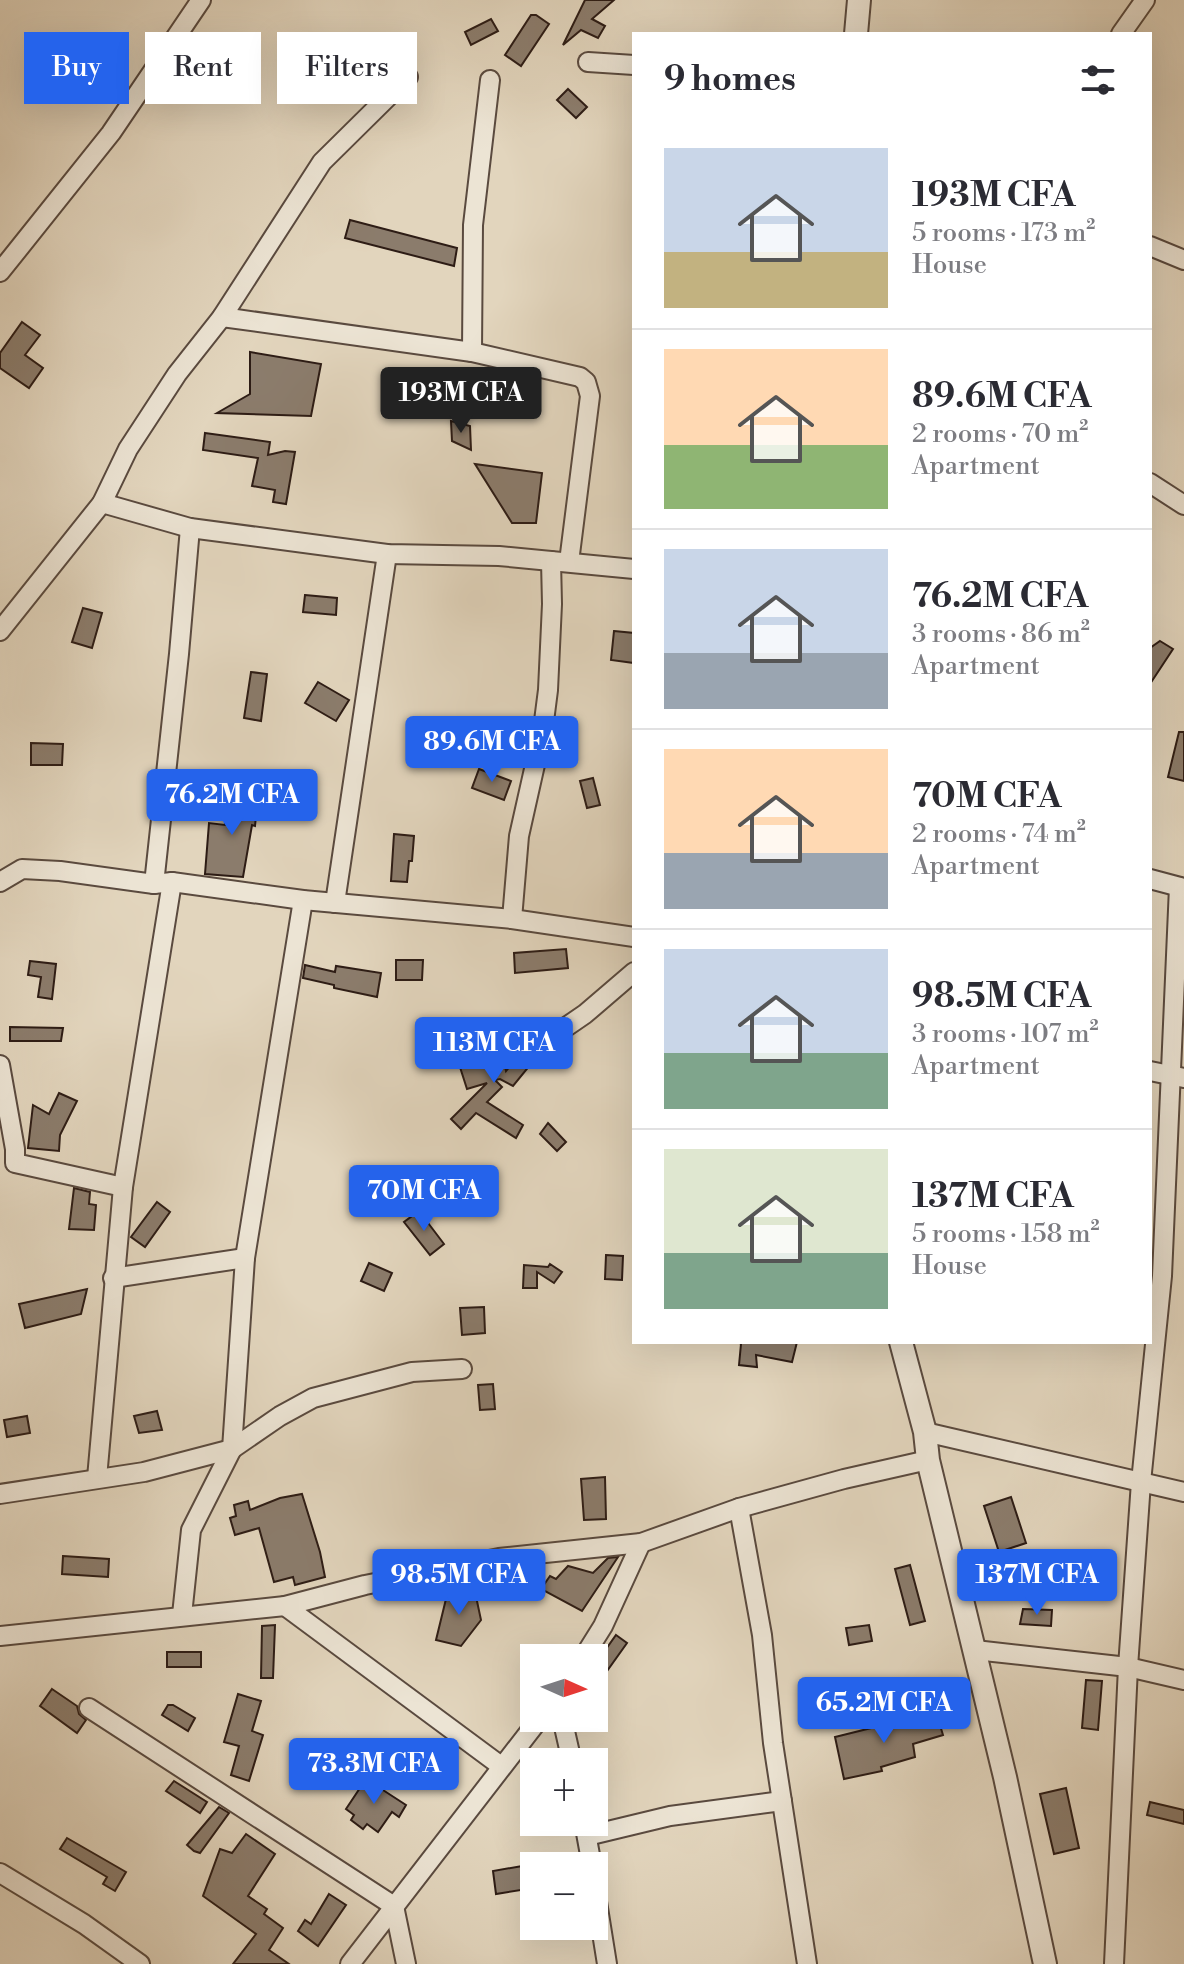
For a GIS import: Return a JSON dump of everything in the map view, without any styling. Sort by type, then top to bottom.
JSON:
[{"type":"street","points":[[0,272],[111,133],[201,0]]},
{"type":"street","points":[[856,32],[859,0]]},
{"type":"street","points":[[1122,32],[1145,0]]},
{"type":"street","points":[[588,62],[632,65]]},
{"type":"street","points":[[472,352],[473,225],[490,80]]},
{"type":"street","points":[[0,631],[102,503],[128,449],[169,386],[222,317],[322,162],[381,104]]},
{"type":"street","points":[[1152,247],[1184,260]]},
{"type":"street","points":[[222,317],[472,352],[572,374],[586,382],[590,396],[552,604],[548,690],[543,729],[519,836],[512,919]]},
{"type":"street","points":[[1152,484],[1184,505]]},
{"type":"street","points":[[102,503],[190,528],[387,554],[499,556],[632,569]]},
{"type":"street","points":[[97,1478],[123,1187],[163,883],[190,528]]},
{"type":"street","points":[[335,903],[387,554]]},
{"type":"street","points":[[0,882],[22,869],[60,871],[303,900],[512,919],[632,937]]},
{"type":"street","points":[[1114,1964],[1128,1667],[1141,1482],[1162,1276],[1177,1076],[1181,887],[1152,880]]},
{"type":"street","points":[[182,1615],[191,1530],[232,1449],[245,1258],[303,900]]},
{"type":"street","points":[[550,1038],[585,1014],[632,974]]},
{"type":"street","points":[[0,1065],[8,1149],[15,1163],[35,1170],[123,1187]]},
{"type":"street","points":[[1152,1071],[1177,1076]]},
{"type":"street","points":[[113,1278],[245,1258]]},
{"type":"street","points":[[902,1344],[925,1432],[928,1460],[975,1650],[1045,1964]]},
{"type":"street","points":[[0,1494],[144,1472],[232,1449],[313,1398],[412,1372],[462,1369]]},
{"type":"street","points":[[925,1432],[1184,1492]]},
{"type":"street","points":[[0,1636],[285,1606],[365,1585],[499,1558],[641,1543],[739,1508],[928,1460]]},
{"type":"street","points":[[739,1508],[762,1635],[782,1801],[807,1964]]},
{"type":"street","points":[[592,1644],[641,1543]]},
{"type":"street","points":[[285,1606],[501,1766]]},
{"type":"street","points":[[975,1650],[1128,1667],[1184,1680]]},
{"type":"street","points":[[89,1708],[394,1906],[406,1964]]},
{"type":"street","points":[[350,1964],[529,1732]]},
{"type":"street","points":[[608,1826],[782,1801]]},
{"type":"street","points":[[0,1873],[84,1924],[140,1964]]},
{"type":"street","points":[[603,1940],[607,1964]]},
{"type":"building","points":[[585,0],[614,0],[592,19],[605,26],[598,38],[581,30],[563,45]]},
{"type":"building","points":[[531,15],[549,24],[521,66],[505,55]]},
{"type":"building","points":[[491,19],[498,31],[471,45],[465,32]]},
{"type":"building","points":[[568,89],[587,107],[576,118],[557,100]]},
{"type":"building","points":[[350,220],[457,248],[454,266],[345,238]]},
{"type":"building","points":[[22,322],[40,335],[25,355],[43,368],[29,388],[0,368],[0,353]]},
{"type":"building","points":[[250,352],[321,364],[311,416],[217,413],[250,394]]},
{"type":"building","points":[[451,421],[470,426],[471,450],[452,441]]},
{"type":"building","points":[[205,433],[270,442],[268,455],[295,452],[286,504],[273,502],[275,490],[252,486],[258,458],[203,450]]},
{"type":"building","points":[[475,464],[542,473],[536,523],[512,523]]},
{"type":"building","points":[[305,595],[337,598],[336,615],[303,612]]},
{"type":"building","points":[[83,608],[102,613],[92,648],[72,642]]},
{"type":"building","points":[[614,631],[632,633],[632,663],[611,660]]},
{"type":"building","points":[[1160,641],[1173,649],[1152,681],[1152,647]]},
{"type":"building","points":[[251,672],[267,674],[261,721],[244,718]]},
{"type":"building","points":[[318,682],[349,700],[336,721],[305,703]]},
{"type":"building","points":[[1179,732],[1184,732],[1184,781],[1168,777]]},
{"type":"building","points":[[31,743],[63,744],[62,765],[31,765]]},
{"type":"building","points":[[479,769],[511,781],[504,800],[472,788]]},
{"type":"building","points":[[593,778],[600,805],[587,808],[580,781]]},
{"type":"building","points":[[229,793],[258,796],[255,826],[252,825],[243,877],[205,874],[209,823],[225,825]]},
{"type":"building","points":[[394,834],[414,836],[407,882],[391,881]]},
{"type":"building","points":[[566,949],[568,968],[515,973],[514,953]]},
{"type":"building","points":[[396,960],[423,960],[422,980],[396,980]]},
{"type":"building","points":[[30,961],[56,964],[52,999],[38,997],[41,977],[28,975]]},
{"type":"building","points":[[305,965],[335,972],[336,966],[381,973],[377,997],[303,978]]},
{"type":"building","points":[[10,1027],[63,1028],[61,1041],[10,1041]]},
{"type":"building","points":[[535,1035],[544,1048],[513,1086],[500,1079],[495,1080],[502,1087],[487,1102],[523,1125],[516,1138],[476,1113],[461,1129],[451,1119],[487,1083],[467,1089],[459,1064],[467,1062],[466,1058],[501,1050],[506,1071]]},
{"type":"building","points":[[59,1093],[77,1101],[60,1135],[59,1151],[28,1148],[33,1105],[49,1114]]},
{"type":"building","points":[[548,1123],[566,1142],[557,1151],[540,1134]]},
{"type":"building","points":[[74,1188],[90,1192],[89,1204],[96,1205],[94,1230],[69,1229]]},
{"type":"building","points":[[157,1202],[170,1212],[145,1247],[131,1237]]},
{"type":"building","points":[[419,1211],[444,1244],[430,1255],[404,1222]]},
{"type":"building","points":[[606,1255],[623,1256],[622,1280],[605,1279]]},
{"type":"building","points":[[369,1263],[392,1273],[384,1291],[361,1281]]},
{"type":"building","points":[[550,1264],[562,1272],[554,1283],[537,1272],[537,1288],[523,1288],[524,1265],[548,1267]]},
{"type":"building","points":[[87,1289],[81,1314],[25,1328],[19,1304]]},
{"type":"building","points":[[484,1307],[485,1333],[462,1335],[460,1308]]},
{"type":"building","points":[[741,1344],[796,1344],[792,1362],[756,1355],[757,1367],[739,1365]]},
{"type":"building","points":[[493,1384],[495,1409],[480,1410],[478,1385]]},
{"type":"building","points":[[157,1411],[162,1430],[139,1433],[134,1416]]},
{"type":"building","points":[[27,1416],[30,1433],[7,1437],[4,1420]]},
{"type":"building","points":[[605,1477],[606,1519],[584,1520],[581,1479]]},
{"type":"building","points":[[302,1494],[325,1577],[295,1585],[293,1577],[274,1582],[259,1528],[235,1535],[230,1518],[236,1516],[234,1505],[248,1501],[250,1510],[280,1498]]},
{"type":"building","points":[[1011,1497],[1026,1543],[999,1552],[984,1506]]},
{"type":"building","points":[[63,1556],[109,1559],[108,1577],[62,1574]]},
{"type":"building","points":[[618,1557],[582,1611],[541,1589],[550,1576],[556,1579],[568,1566],[593,1573],[608,1558]]},
{"type":"building","points":[[910,1565],[925,1621],[910,1625],[895,1569]]},
{"type":"building","points":[[474,1587],[481,1620],[461,1646],[436,1640],[446,1599],[452,1600],[451,1592]]},
{"type":"building","points":[[1023,1609],[1052,1610],[1051,1626],[1020,1624]]},
{"type":"building","points":[[275,1625],[273,1678],[261,1678],[262,1626]]},
{"type":"building","points":[[869,1625],[872,1641],[849,1645],[846,1628]]},
{"type":"building","points":[[616,1635],[627,1643],[608,1670],[608,1646]]},
{"type":"building","points":[[167,1652],[201,1652],[201,1667],[167,1667]]},
{"type":"building","points":[[1086,1680],[1102,1681],[1098,1730],[1082,1728]]},
{"type":"building","points":[[52,1689],[77,1706],[79,1714],[86,1720],[77,1733],[40,1706]]},
{"type":"building","points":[[238,1694],[261,1701],[252,1731],[263,1735],[249,1781],[231,1775],[239,1746],[224,1742]]},
{"type":"building","points":[[168,1705],[195,1718],[188,1731],[162,1715]]},
{"type":"building","points":[[936,1712],[943,1735],[913,1744],[915,1757],[881,1767],[882,1771],[844,1779],[835,1737]]},
{"type":"building","points":[[366,1779],[406,1805],[399,1817],[392,1812],[378,1832],[367,1824],[363,1829],[351,1820],[354,1815],[346,1809]]},
{"type":"building","points":[[174,1781],[207,1802],[200,1813],[166,1791]]},
{"type":"building","points":[[1066,1788],[1079,1848],[1054,1854],[1040,1794]]},
{"type":"building","points":[[1150,1802],[1184,1810],[1184,1824],[1147,1815]]},
{"type":"building","points":[[219,1807],[229,1813],[200,1853],[194,1851],[187,1845]]},
{"type":"building","points":[[246,1834],[275,1854],[248,1896],[267,1909],[264,1914],[283,1928],[269,1950],[289,1964],[233,1964],[256,1934],[203,1896],[220,1849],[232,1853]]},
{"type":"building","points":[[67,1838],[126,1872],[115,1891],[103,1884],[107,1877],[60,1849]]},
{"type":"building","points":[[520,1866],[520,1890],[496,1894],[493,1871]]},
{"type":"building","points":[[329,1894],[346,1905],[318,1946],[298,1931],[305,1920],[311,1924]]}]
